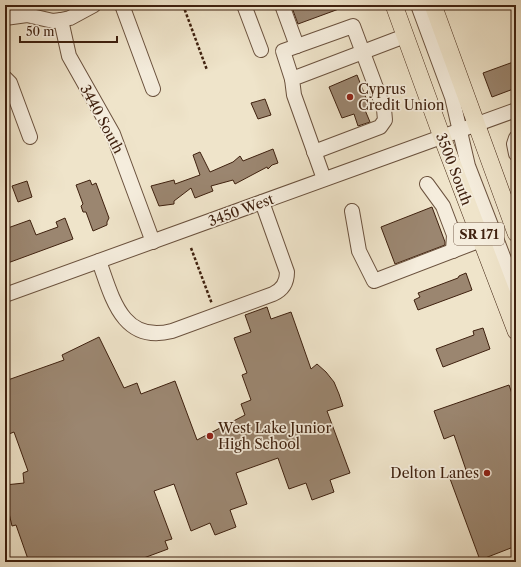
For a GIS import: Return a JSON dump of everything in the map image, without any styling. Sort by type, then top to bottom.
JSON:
[{"type":"main road","name":"3500 South","points":[[394,5],[442,137],[516,331]]},
{"type":"main road","name":"SR 171","points":[[433,5],[516,233]]},
{"type":"street","points":[[5,18],[27,15],[53,21],[61,20],[70,18],[94,5]]},
{"type":"street","points":[[122,5],[153,89]]},
{"type":"street","points":[[244,5],[261,50]]},
{"type":"street","points":[[282,5],[297,46]]},
{"type":"street","points":[[418,5],[452,97],[468,166],[516,290]]},
{"type":"street","name":"3440 South","points":[[61,20],[69,56],[113,134],[153,242]]},
{"type":"street","points":[[314,152],[380,127],[385,120],[384,109],[353,26],[283,51],[292,79],[294,95],[314,152],[324,179]]},
{"type":"street","points":[[292,79],[405,36]]},
{"type":"street","points":[[5,78],[10,83],[30,138]]},
{"type":"street","name":"3450 West","points":[[5,295],[516,110]]},
{"type":"street","points":[[516,138],[514,144],[516,154]]},
{"type":"street","points":[[427,184],[443,206],[454,235],[453,251]]},
{"type":"street","points":[[99,261],[116,308],[125,320],[143,331],[159,333],[172,331],[277,292],[284,286],[287,278],[287,272],[262,202]]},
{"type":"street","points":[[352,211],[359,251],[374,281],[481,240]]},
{"type":"path","points":[[163,5],[165,8],[174,5]]},
{"type":"path","points":[[182,5],[207,70]]},
{"type":"path","points":[[191,248],[213,306]]},
{"type":"building","points":[[291,5],[347,5],[347,6],[298,24]]},
{"type":"building","points":[[516,61],[516,88],[492,97],[483,73]]},
{"type":"building","name":"Cyprus Credit Union","points":[[357,75],[370,108],[365,110],[370,122],[358,126],[354,114],[342,118],[329,87]]},
{"type":"building","points":[[265,99],[271,115],[258,119],[251,103]]},
{"type":"building","points":[[273,149],[278,163],[272,165],[268,169],[267,167],[235,184],[233,180],[211,186],[213,191],[195,198],[191,188],[174,201],[174,204],[159,206],[151,186],[174,180],[175,184],[200,175],[193,155],[200,152],[210,172],[233,162],[240,156],[243,161]]},
{"type":"building","points":[[90,180],[92,185],[96,183],[109,218],[107,225],[93,231],[86,212],[83,212],[81,206],[83,204],[76,185]]},
{"type":"building","points":[[27,181],[32,197],[18,202],[12,186]]},
{"type":"building","points":[[432,207],[445,245],[395,264],[381,227]]},
{"type":"building","points":[[65,218],[73,239],[5,264],[5,229],[30,220],[36,235],[58,227],[56,222]]},
{"type":"building","points":[[466,273],[472,290],[418,310],[414,300],[420,297],[418,293],[458,278]]},
{"type":"building","points":[[267,307],[271,319],[291,312],[311,369],[317,364],[326,372],[334,382],[339,394],[343,406],[327,411],[350,473],[330,480],[334,492],[312,500],[306,483],[289,489],[278,458],[236,473],[247,504],[230,510],[236,527],[215,535],[210,523],[191,531],[174,484],[154,491],[172,539],[165,541],[168,549],[133,562],[29,562],[16,525],[12,526],[5,496],[5,485],[24,483],[23,473],[28,471],[14,432],[9,434],[5,424],[5,381],[64,360],[62,355],[99,337],[124,388],[137,383],[141,394],[175,381],[197,440],[245,415],[241,404],[251,400],[242,375],[247,373],[234,338],[251,332],[245,315]]},
{"type":"building","points":[[483,328],[490,349],[443,367],[436,349],[474,335],[473,331]]},
{"type":"building","name":"Delton Lanes","points":[[509,385],[516,405],[516,546],[480,560],[449,476],[466,470],[454,435],[444,439],[434,411]]},
{"type":"place","name":"Cyprus Credit Union","points":[[350,97]]},
{"type":"place","name":"West Lake Junior High School","points":[[210,436]]},
{"type":"place","name":"Delton Lanes","points":[[487,473]]}]
